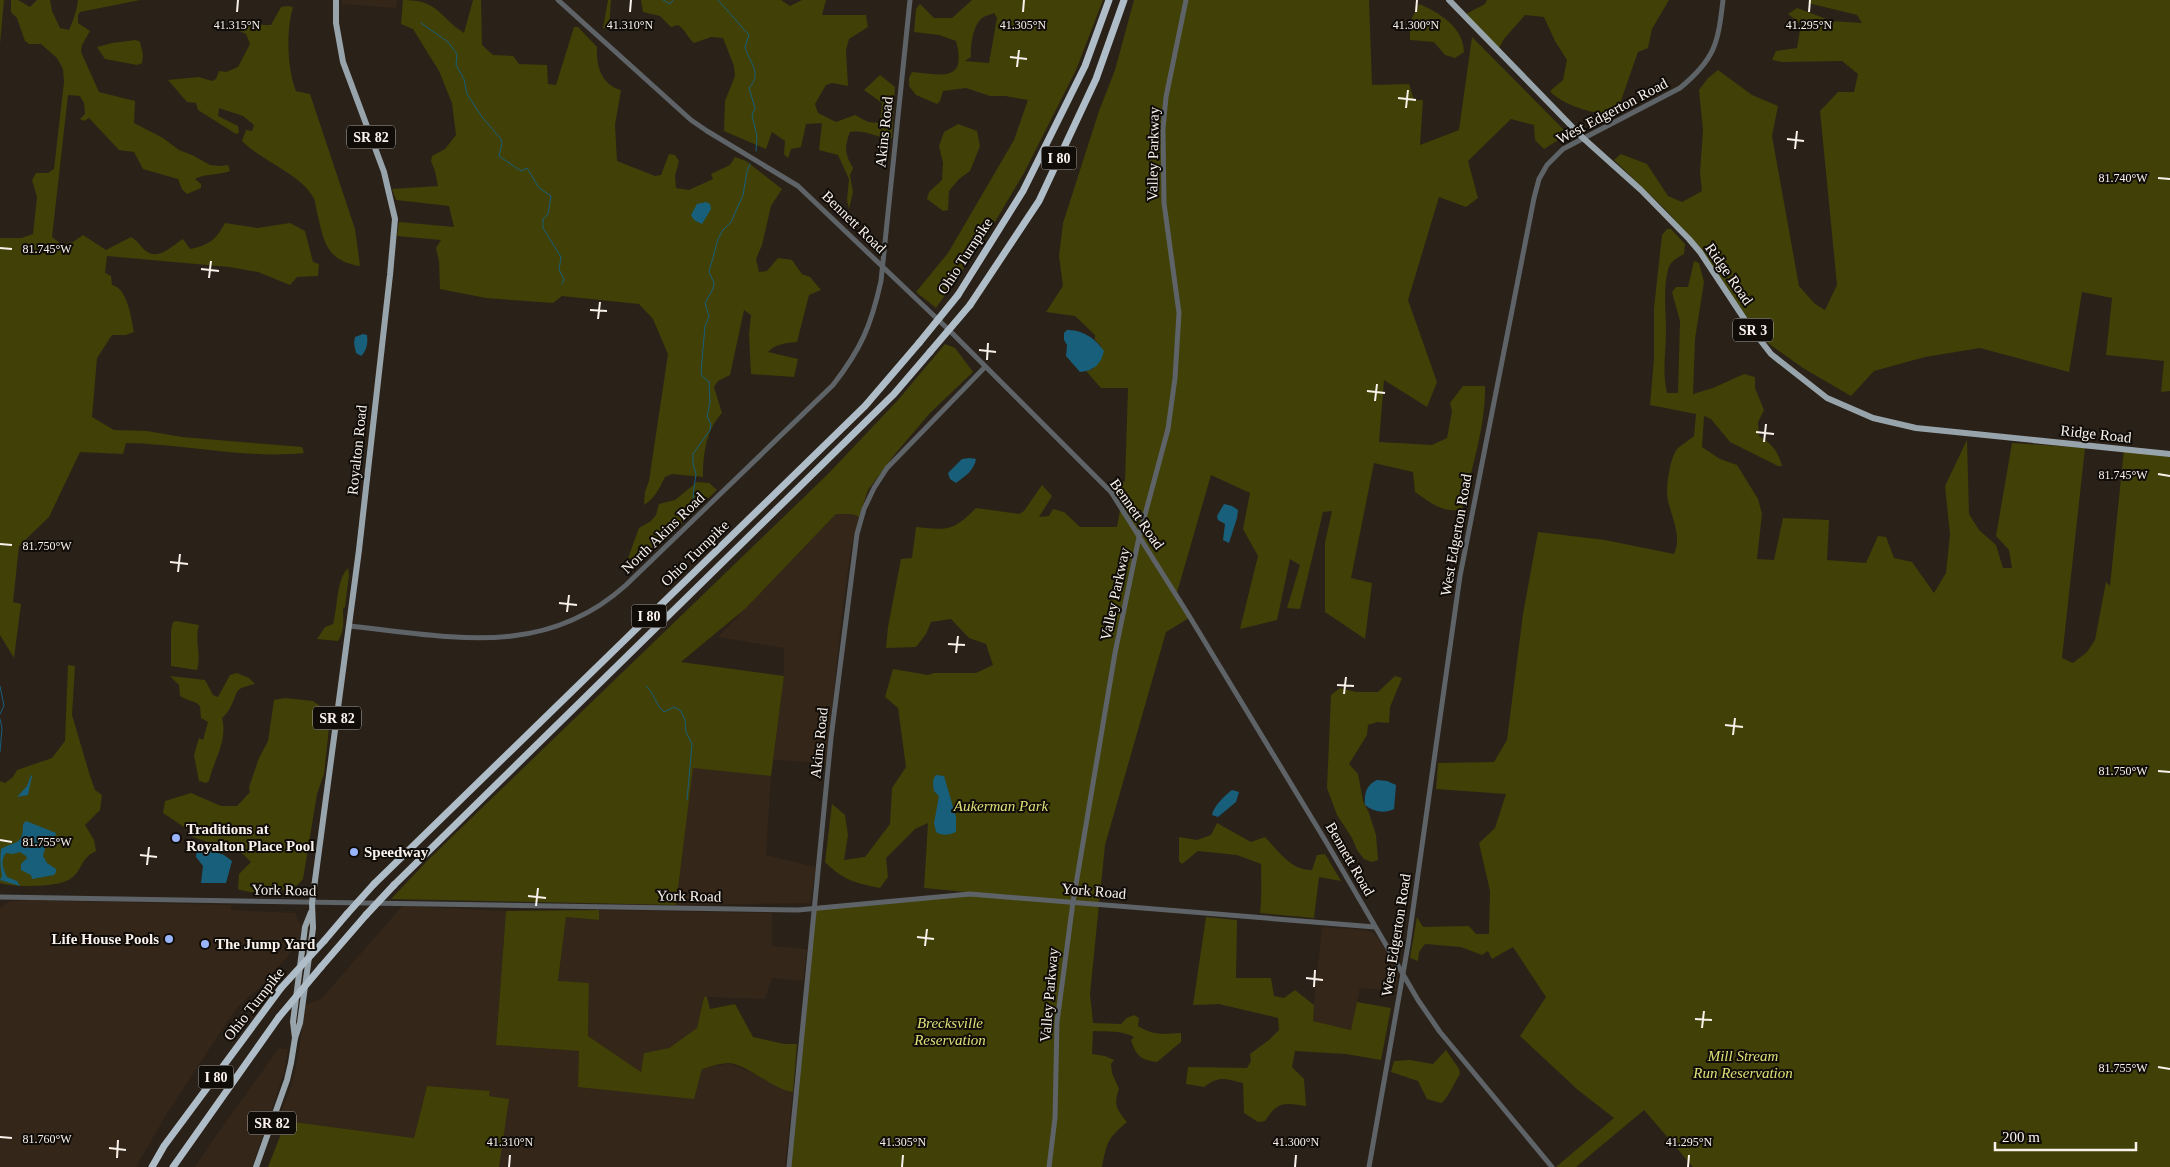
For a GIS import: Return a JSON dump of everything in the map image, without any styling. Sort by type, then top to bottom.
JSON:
[{"type":"highway","name":"Ohio Turnpike","points":[[152,1167],[164,1146],[281,988],[374,884],[865,406],[919,343],[958,295],[1023,191],[1085,66],[1109,0]]},
{"type":"highway","name":"Ohio Turnpike","points":[[173,1167],[279,1017],[366,915],[394,885],[894,394],[970,305],[1039,201],[1096,79],[1124,0]]},
{"type":"main road","name":"Royalton Road","points":[[256,1167],[288,1080],[295,1038],[302,1013],[313,928],[312,903],[349,626],[395,219],[384,171],[343,62],[336,23],[336,0]]},
{"type":"main road","name":"Ridge Road","points":[[1449,0],[1583,138],[1640,190],[1689,239],[1717,276],[1747,323],[1771,354],[1827,398],[1873,418],[1916,428],[2170,454]]},
{"type":"street","name":"Bennett Road","points":[[558,0],[691,120],[798,186],[985,367],[1110,492],[1140,537],[1440,1032],[1552,1167]]},
{"type":"street","name":"Akins Road","points":[[883,267],[910,0]]},
{"type":"street","name":"Valley Parkway","points":[[1049,1167],[1055,1118],[1058,1022],[1073,902],[1115,653],[1140,537],[1168,429],[1179,340],[1177,296],[1162,183],[1162,130],[1166,97],[1186,0]]},
{"type":"street","name":"West Edgerton Road","points":[[1368,1167],[1411,927],[1460,576],[1539,179],[1547,166],[1563,149],[1680,88],[1695,76],[1706,64],[1714,50],[1719,32],[1723,0]]},
{"type":"street","name":"North Akins Road","points":[[349,626],[458,637],[499,639],[533,634],[562,625],[602,605],[655,559],[833,385],[860,346],[871,322],[883,267]]},
{"type":"street","name":"Akins Road","points":[[789,1167],[847,606],[858,534],[864,509],[874,488],[887,468],[985,367]]},
{"type":"street","name":"York Road","points":[[0,897],[815,910],[970,894],[1376,928]]},
{"type":"shaded area","points":[[342,0],[397,0],[396,8],[342,4]]},
{"type":"shaded area","points":[[836,514],[852,514],[859,517],[851,550],[843,606],[826,763],[773,760],[784,676],[784,648],[718,637]]},
{"type":"shaded area","points":[[693,767],[771,776],[766,855],[816,867],[810,903],[676,905]]},
{"type":"shaded area","points":[[27,900],[231,905],[231,910],[295,913],[301,927],[299,944],[258,989],[238,1006],[169,1110],[136,1167],[0,1167],[0,908],[8,902]]},
{"type":"shaded area","points":[[402,906],[506,911],[496,1045],[579,1051],[579,1087],[702,1069],[729,1063],[760,1076],[787,1091],[793,1092],[785,1167],[499,1167],[508,1099],[489,1096],[489,1091],[427,1086],[414,1138],[278,1120],[292,1084],[299,1051],[305,1005],[321,999]]},
{"type":"shaded area","points":[[599,910],[772,913],[772,946],[807,949],[803,981],[772,978],[765,999],[704,997],[697,1028],[669,1048],[644,1053],[641,1072],[588,1036],[589,983],[558,982],[566,917],[599,920]]},
{"type":"shaded area","points":[[1322,927],[1372,932],[1379,939],[1398,971],[1396,991],[1360,988],[1352,1030],[1312,1021]]},
{"type":"shaded area","points":[[279,1048],[288,1049],[284,1073],[252,1167],[195,1167],[212,1141]]},
{"type":"green space","points":[[0,0],[4,0],[0,44]]},
{"type":"green space","points":[[11,0],[18,0],[30,7],[37,0],[50,0],[52,11],[60,28],[69,30],[78,0],[140,0],[80,12],[78,15],[78,23],[90,31],[82,45],[81,52],[99,92],[135,101],[134,123],[163,138],[179,150],[210,165],[228,165],[230,171],[195,179],[201,184],[201,188],[187,194],[182,189],[178,179],[143,169],[134,152],[119,150],[89,118],[84,121],[80,119],[85,114],[84,103],[80,96],[68,95],[52,237],[61,244],[73,242],[83,235],[106,250],[131,237],[146,251],[156,254],[166,251],[183,239],[190,249],[202,246],[215,238],[225,223],[257,228],[290,223],[305,231],[313,262],[319,264],[318,276],[297,277],[290,285],[258,272],[229,267],[107,256],[105,273],[111,276],[112,285],[122,292],[125,298],[134,332],[126,335],[112,335],[97,358],[92,417],[114,430],[147,431],[182,437],[302,447],[304,453],[237,453],[126,443],[123,454],[80,452],[49,517],[19,546],[13,602],[21,604],[14,658],[0,635],[0,238],[21,238],[33,234],[37,197],[32,180],[36,173],[48,173],[54,169],[64,82],[63,69],[57,58],[41,44],[29,44],[25,41],[17,18],[11,12]]},
{"type":"green space","points":[[403,0],[415,1],[431,6],[464,33],[473,0],[481,0],[482,45],[493,55],[513,56],[519,64],[547,65],[548,84],[556,85],[574,27],[578,27],[597,47],[599,67],[604,79],[621,90],[615,125],[617,161],[655,176],[661,175],[669,154],[675,155],[679,161],[675,176],[676,188],[689,190],[713,179],[711,174],[730,165],[735,157],[746,161],[782,189],[771,206],[762,245],[756,259],[759,272],[767,271],[778,258],[792,260],[802,274],[810,277],[821,290],[809,295],[797,342],[785,343],[768,352],[798,359],[794,377],[751,374],[749,334],[751,315],[744,310],[730,375],[718,381],[714,387],[722,413],[712,427],[706,443],[703,477],[672,474],[665,477],[654,496],[644,505],[668,354],[653,319],[639,304],[562,296],[553,303],[486,298],[440,289],[439,261],[436,248],[441,240],[397,236],[399,222],[454,227],[449,206],[396,200],[392,189],[438,186],[431,161],[432,156],[445,149],[456,135],[452,103],[439,71],[413,29],[401,24]]},
{"type":"green space","points":[[608,0],[611,0],[609,29],[603,28]]},
{"type":"green space","points":[[641,0],[781,0],[790,6],[802,0],[826,0],[822,15],[866,15],[868,27],[849,39],[846,50],[848,86],[832,83],[826,85],[815,104],[818,113],[836,122],[855,115],[868,122],[880,123],[882,103],[864,90],[880,75],[895,87],[892,138],[856,131],[850,132],[846,151],[853,168],[850,175],[853,192],[849,209],[847,200],[849,179],[838,155],[819,150],[822,123],[806,124],[801,147],[791,149],[788,158],[784,154],[785,141],[772,132],[766,149],[724,131],[725,101],[735,76],[734,66],[723,38],[711,37],[694,43],[678,25],[671,27],[660,16],[643,12]]},
{"type":"green space","points":[[972,0],[1103,0],[1076,70],[1024,173],[986,237],[936,308],[916,292],[948,253],[1014,140],[1028,100],[1005,96],[990,96],[966,88],[943,91],[937,104],[916,95],[909,86],[909,78],[912,72],[950,73],[955,70],[958,64],[959,54],[956,41],[939,35],[914,32],[916,9],[920,4],[934,18],[952,18]],"holes":[[[994,13],[997,18],[989,63],[965,61],[971,57],[973,36],[979,21],[983,17]]]},
{"type":"green space","name":"Brecksville Reservation","points":[[1134,0],[1369,0],[1372,85],[1409,84],[1414,100],[1423,100],[1420,145],[1459,130],[1472,37],[1568,134],[1544,149],[1535,140],[1534,125],[1511,119],[1468,161],[1478,198],[1466,207],[1439,197],[1408,300],[1437,382],[1427,407],[1384,380],[1379,442],[1432,445],[1447,438],[1452,411],[1450,403],[1463,386],[1485,386],[1481,432],[1462,509],[1449,510],[1443,508],[1431,503],[1415,492],[1413,472],[1374,463],[1351,578],[1372,583],[1365,639],[1325,612],[1325,543],[1332,511],[1323,512],[1300,609],[1287,608],[1300,565],[1290,559],[1277,620],[1240,629],[1258,556],[1243,529],[1250,493],[1211,475],[1176,596],[1189,618],[1166,632],[1105,845],[1090,994],[1093,1023],[1121,1024],[1127,1018],[1134,1015],[1139,1018],[1138,1026],[1154,1033],[1181,1033],[1181,1042],[1157,1062],[1147,1060],[1137,1053],[1131,1040],[1134,1037],[1119,1032],[1093,1031],[1092,1054],[1114,1060],[1111,1064],[1112,1073],[1119,1089],[1116,1103],[1127,1122],[1115,1133],[1109,1142],[1102,1167],[788,1167],[814,910],[966,892],[924,888],[928,823],[915,829],[886,858],[888,877],[880,888],[850,880],[825,862],[832,804],[845,815],[848,835],[844,860],[865,857],[890,824],[892,788],[906,767],[898,708],[885,697],[893,669],[928,675],[934,673],[976,673],[993,665],[986,644],[969,638],[951,619],[931,622],[926,634],[916,647],[886,648],[888,627],[901,559],[912,558],[916,527],[949,528],[961,522],[976,508],[1019,514],[1024,511],[1042,485],[1052,496],[1039,517],[1049,516],[1053,509],[1064,512],[1080,527],[1117,527],[1121,505],[1111,490],[1125,481],[1128,388],[1101,388],[1086,371],[1093,369],[1101,346],[1095,340],[1095,335],[1075,316],[1046,312],[1063,286],[1059,256],[1063,223],[1099,111],[1115,70]]},
{"type":"green space","points":[[1487,0],[1669,0],[1652,29],[1648,48],[1638,52],[1618,109],[1602,113],[1574,106],[1550,91],[1563,80],[1567,60],[1555,41],[1544,17],[1525,15],[1504,39],[1499,48],[1466,14],[1485,4]]},
{"type":"green space","points":[[1809,0],[2170,0],[2170,391],[2161,392],[2164,361],[2106,355],[2112,298],[2082,292],[2069,372],[1980,348],[1925,357],[1874,371],[1851,396],[1803,368],[1765,341],[1735,301],[1702,250],[1664,208],[1614,160],[1621,154],[1647,164],[1668,196],[1682,202],[1702,191],[1700,173],[1703,130],[1699,90],[1708,78],[1718,70],[1752,95],[1778,106],[1772,136],[1799,286],[1815,304],[1825,310],[1837,285],[1820,111],[1838,92],[1854,92],[1858,74],[1842,61],[1782,62],[1772,60],[1776,51],[1797,48],[1801,24],[1788,14],[1797,8],[1832,21],[1862,23],[1857,15],[1808,3]]},
{"type":"green space","points":[[1419,4],[1442,16],[1455,28],[1463,43],[1464,52],[1455,58],[1445,55],[1434,42],[1410,40],[1410,22]]},
{"type":"green space","points":[[281,7],[293,7],[289,27],[288,49],[293,82],[296,91],[310,94],[355,229],[360,266],[341,260],[329,250],[325,243],[314,199],[307,189],[242,141],[246,130],[252,131],[254,125],[243,116],[219,108],[218,116],[238,126],[239,133],[236,134],[198,110],[196,103],[187,102],[168,80],[199,77],[212,81],[216,79],[219,71],[226,72],[238,67],[250,44],[246,34],[237,30],[242,19],[263,25],[271,25]]},
{"type":"green space","points":[[136,40],[140,42],[143,55],[142,63],[137,65],[105,59],[97,47],[112,43]]},
{"type":"green space","points":[[958,124],[977,131],[980,146],[970,171],[959,179],[949,191],[948,210],[943,211],[927,199],[929,192],[942,180],[943,163],[939,146],[944,132]]},
{"type":"green space","name":"Mill Stream Run Reservation","points":[[1667,229],[1671,229],[1685,244],[1684,254],[1670,264],[1666,277],[1664,370],[1667,393],[1678,393],[1680,321],[1672,292],[1676,287],[1688,287],[1694,261],[1699,263],[1704,282],[1695,339],[1693,394],[1713,388],[1744,374],[1755,377],[1755,388],[1764,410],[1758,422],[1759,436],[1774,448],[1782,466],[1778,466],[1730,442],[1711,419],[1704,416],[1702,447],[1720,459],[1737,465],[1758,499],[1762,514],[1757,559],[1774,560],[1783,518],[1829,520],[1827,560],[1866,563],[1878,536],[1886,537],[1894,558],[1912,562],[1934,593],[1946,573],[1950,534],[1945,486],[1967,440],[1969,514],[1979,530],[1996,545],[2003,568],[2012,568],[2009,550],[1996,536],[2012,443],[2085,448],[2062,658],[2073,663],[2087,652],[2095,640],[2106,582],[2110,586],[2124,449],[2170,454],[2170,1167],[1693,1167],[1644,1110],[1576,1167],[1556,1167],[1614,1118],[1578,1090],[1520,1036],[1546,997],[1513,947],[1492,959],[1488,951],[1482,955],[1461,947],[1425,944],[1419,952],[1418,961],[1410,958],[1417,917],[1423,927],[1469,926],[1476,934],[1489,934],[1490,891],[1479,843],[1495,828],[1506,794],[1436,789],[1438,763],[1494,762],[1507,740],[1523,614],[1538,532],[1605,540],[1674,554],[1677,534],[1667,496],[1669,473],[1675,452],[1694,436],[1696,414],[1650,405],[1654,359],[1654,308],[1662,235]]},
{"type":"green space","points":[[945,344],[955,348],[973,372],[930,413],[895,454],[868,490],[859,517],[852,514],[836,514],[746,608],[681,662],[784,676],[771,776],[693,768],[676,905],[391,899],[429,859],[828,474],[898,400]]},
{"type":"green space","points":[[697,482],[709,483],[717,490],[635,567],[628,571],[624,569],[639,528],[651,521],[656,515],[659,504],[675,500]]},
{"type":"green space","points":[[348,568],[349,575],[345,607],[343,609],[343,629],[340,637],[338,641],[317,639],[325,627],[333,624],[341,579]]},
{"type":"green space","points":[[173,622],[199,625],[197,636],[199,659],[197,670],[171,666],[171,631]]},
{"type":"green space","points":[[68,665],[75,666],[72,715],[95,790],[102,795],[100,810],[85,825],[94,840],[96,851],[84,861],[74,876],[64,882],[36,886],[0,883],[0,781],[5,783],[13,777],[17,770],[52,758],[65,741]]},
{"type":"green space","points":[[237,673],[249,678],[255,684],[237,691],[233,702],[222,718],[222,742],[209,781],[206,783],[199,781],[194,755],[199,738],[203,740],[208,722],[201,718],[200,706],[180,696],[179,685],[170,676],[205,680],[213,695],[218,697],[230,675]]},
{"type":"green space","points":[[1395,676],[1402,678],[1390,707],[1389,723],[1377,722],[1368,725],[1367,735],[1349,764],[1358,774],[1363,801],[1376,835],[1378,860],[1372,862],[1364,859],[1357,850],[1352,838],[1337,815],[1327,788],[1331,695],[1340,688],[1356,692],[1378,692]]},
{"type":"green space","points":[[285,698],[313,701],[330,713],[324,774],[317,794],[303,879],[288,889],[266,892],[243,891],[238,889],[239,874],[251,862],[243,854],[193,837],[187,829],[163,813],[165,801],[191,793],[221,806],[237,806],[250,792],[249,787],[259,758],[268,741],[274,700]]},
{"type":"green space","points":[[1217,823],[1251,842],[1265,837],[1280,854],[1298,867],[1312,870],[1317,855],[1325,854],[1341,881],[1319,877],[1314,918],[1260,913],[1261,864],[1237,855],[1198,851],[1182,864],[1179,861],[1179,837],[1197,840],[1211,835]]},
{"type":"green space","points":[[599,910],[599,920],[566,917],[558,981],[589,983],[588,1036],[641,1072],[644,1053],[669,1048],[697,1028],[704,997],[707,997],[710,1009],[735,1004],[753,1037],[784,1044],[797,1044],[793,1092],[786,1091],[736,1064],[729,1063],[702,1069],[694,1099],[578,1087],[579,1051],[496,1045],[506,911]]},
{"type":"green space","points":[[1206,917],[1237,920],[1236,978],[1271,978],[1274,996],[1284,998],[1295,990],[1314,1005],[1313,1021],[1351,1030],[1357,1002],[1391,1008],[1381,1060],[1346,1054],[1295,1051],[1292,1067],[1304,1079],[1306,1106],[1282,1105],[1274,1110],[1265,1121],[1258,1122],[1244,1113],[1243,1083],[1219,1079],[1204,1087],[1186,1084],[1188,1067],[1247,1068],[1251,1061],[1250,1054],[1279,1030],[1278,1018],[1219,1004],[1193,1005]]},
{"type":"green space","points":[[1446,1050],[1459,1069],[1460,1074],[1449,1094],[1441,1103],[1427,1099],[1418,1081],[1391,1072],[1394,1061],[1410,1060],[1433,1064]]},
{"type":"green space","points":[[427,1086],[490,1091],[489,1096],[509,1099],[499,1167],[268,1167],[286,1121],[414,1138]]},
{"type":"water","points":[[706,202],[710,204],[711,209],[702,224],[694,220],[691,215],[697,204]]},
{"type":"water","points":[[1067,330],[1083,333],[1101,347],[1104,351],[1101,360],[1096,366],[1080,372],[1066,356],[1067,345],[1064,340],[1064,333]]},
{"type":"water","points":[[363,334],[367,335],[367,343],[365,352],[361,356],[356,353],[354,343],[355,337]]},
{"type":"water","points":[[962,459],[976,459],[969,473],[956,483],[950,479],[948,473]]},
{"type":"water","points":[[1224,504],[1238,510],[1229,543],[1223,540],[1225,524],[1218,520],[1217,516]]},
{"type":"water","points":[[31,775],[28,795],[17,797],[27,786]]},
{"type":"water","points":[[936,775],[944,776],[956,817],[956,832],[951,834],[943,835],[936,832],[934,823],[939,796],[934,791],[933,780]]},
{"type":"water","points":[[1377,780],[1387,781],[1396,785],[1394,809],[1379,812],[1365,805],[1366,790],[1370,784]]},
{"type":"water","points":[[1232,790],[1239,792],[1236,802],[1218,817],[1212,815],[1217,805]]},
{"type":"water","points":[[26,821],[56,833],[54,840],[46,845],[43,856],[47,863],[56,869],[56,872],[54,875],[32,879],[31,875],[21,870],[21,864],[27,858],[26,856],[20,852],[6,853],[3,868],[7,877],[17,881],[20,886],[0,880],[2,876],[1,849],[20,839],[23,824]]},
{"type":"water","points":[[197,846],[224,855],[232,861],[226,883],[201,883],[203,866],[196,857]]},
{"type":"waterway","points":[[663,0],[670,4],[673,0]]},
{"type":"waterway","points":[[718,0],[749,35],[745,47],[755,72],[753,83],[749,88],[755,108],[752,115],[757,136],[756,151]]},
{"type":"waterway","points":[[421,23],[448,42],[457,54],[456,65],[464,79],[467,94],[482,117],[501,139],[499,156],[521,171],[527,168],[539,188],[551,196],[548,214],[543,219],[543,228],[561,257],[559,270],[564,279],[562,284]]},
{"type":"waterway","points":[[694,508],[693,495],[696,474],[693,454],[710,430],[711,425],[707,416],[710,402],[709,382],[702,376],[701,372],[705,326],[709,317],[705,303],[713,289],[714,283],[709,272],[718,239],[731,222],[743,195],[750,164]]},
{"type":"waterway","points":[[0,686],[4,706],[0,714]]},
{"type":"waterway","points":[[646,686],[664,712],[674,707],[681,711],[685,720],[686,732],[692,744],[687,800]]},
{"type":"waterway","points":[[0,719],[2,728],[0,752]]},
{"type":"place","name":"Traditions at Royalton Place Pool","points":[[176,838]]},
{"type":"place","name":"Speedway","points":[[354,852]]},
{"type":"place","name":"Life House Pools","points":[[169,939]]},
{"type":"place","name":"The Jump Yard","points":[[205,944]]},
{"type":"park label","name":"Aukerman Park","points":[[1001,806]]}]
